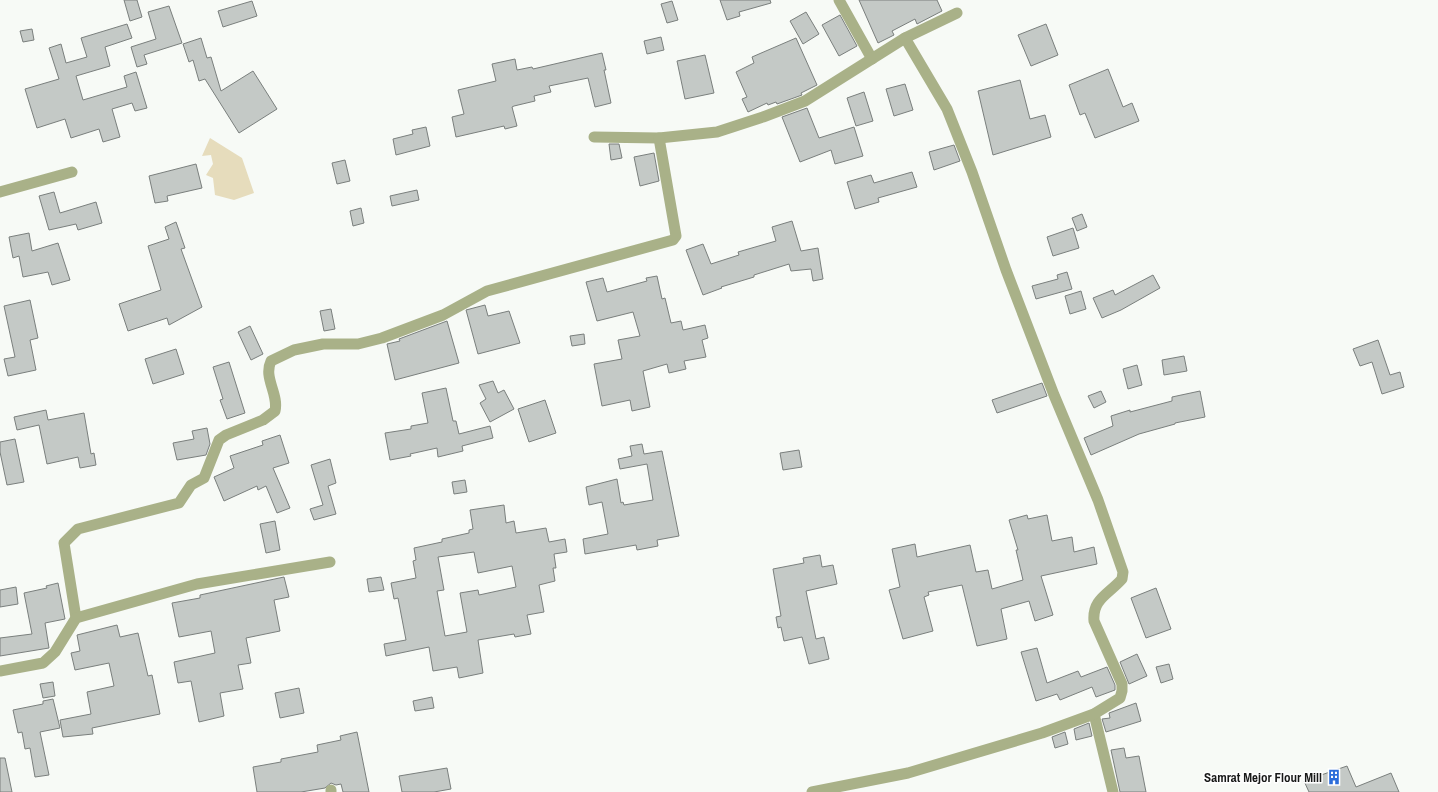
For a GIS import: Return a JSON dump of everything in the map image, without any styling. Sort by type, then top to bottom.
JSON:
[{"type":"street","points":[[839,0],[872,59]]},
{"type":"street","points":[[594,137],[659,138],[717,132],[763,117],[805,101],[905,38],[957,13]]},
{"type":"street","points":[[812,792],[908,773],[1042,733],[1094,714],[1120,698],[1122,691],[1122,684],[1094,621],[1093,610],[1096,603],[1122,579],[1123,572],[1098,500],[1054,395],[1009,277],[948,109],[905,38]]},
{"type":"street","points":[[0,671],[43,663],[55,652],[76,618],[64,543],[78,529],[179,503],[190,485],[204,478],[219,440],[226,435],[263,420],[275,411],[275,398],[268,373],[271,361],[294,350],[323,344],[358,344],[382,338],[443,315],[487,291],[673,240],[676,236],[659,138]]},
{"type":"street","points":[[0,192],[72,172]]},
{"type":"street","points":[[76,618],[197,584],[330,562]]},
{"type":"street","points":[[1094,714],[1113,792]]},
{"type":"shaded area","points":[[210,138],[242,158],[254,193],[234,200],[215,195],[213,178],[206,175],[213,164],[211,155],[202,156]]},
{"type":"building","points":[[124,0],[137,0],[142,17],[130,21]]},
{"type":"building","points":[[720,0],[770,0],[771,3],[739,12],[740,16],[727,20]]},
{"type":"building","points":[[859,0],[937,0],[942,11],[917,24],[915,19],[892,31],[894,35],[878,43]]},
{"type":"building","points":[[252,1],[257,16],[223,27],[218,11]]},
{"type":"building","points":[[672,1],[678,20],[667,23],[661,4]]},
{"type":"building","points":[[169,6],[182,43],[144,55],[147,64],[137,67],[131,47],[156,39],[148,12]]},
{"type":"building","points":[[806,12],[819,34],[803,44],[790,21]]},
{"type":"building","points":[[840,15],[857,46],[839,56],[822,25]]},
{"type":"building","points":[[127,24],[132,38],[105,47],[110,66],[76,76],[83,100],[127,87],[124,76],[136,72],[147,108],[135,111],[132,103],[112,109],[120,137],[103,142],[99,129],[71,138],[65,119],[37,128],[25,89],[59,79],[49,48],[61,44],[66,63],[87,57],[81,38]]},
{"type":"building","points":[[1046,24],[1058,55],[1031,66],[1018,35]]},
{"type":"building","points":[[32,29],[34,40],[23,42],[20,31]]},
{"type":"building","points":[[661,37],[664,50],[647,54],[644,41]]},
{"type":"building","points":[[201,38],[207,58],[211,57],[221,91],[253,71],[277,109],[239,133],[205,79],[199,81],[193,60],[189,62],[183,44]]},
{"type":"building","points":[[796,38],[817,85],[801,93],[802,95],[777,104],[776,102],[768,105],[767,103],[748,112],[742,99],[747,97],[736,72],[754,63],[752,57]]},
{"type":"building","points":[[602,53],[611,103],[595,107],[588,78],[549,86],[551,92],[534,96],[535,101],[512,107],[517,126],[505,129],[504,126],[456,137],[452,117],[464,114],[458,90],[496,81],[492,64],[515,59],[517,70],[532,67],[533,69]]},
{"type":"building","points":[[705,55],[714,93],[685,99],[677,61]]},
{"type":"building","points":[[1108,69],[1123,107],[1132,103],[1139,121],[1095,138],[1085,113],[1080,115],[1069,85]]},
{"type":"building","points":[[1020,80],[1030,119],[1045,115],[1051,137],[993,155],[978,91]]},
{"type":"building","points":[[905,84],[913,110],[894,116],[886,89]]},
{"type":"building","points":[[864,92],[873,121],[856,126],[847,98]]},
{"type":"building","points":[[807,108],[819,138],[854,127],[863,156],[835,164],[831,150],[800,162],[782,117]]},
{"type":"building","points":[[426,127],[430,146],[396,155],[393,139],[413,134],[412,130]]},
{"type":"building","points":[[609,144],[619,144],[622,158],[611,160]]},
{"type":"building","points":[[954,145],[960,161],[934,170],[929,152]]},
{"type":"building","points":[[654,153],[659,181],[640,186],[634,157]]},
{"type":"building","points":[[345,160],[350,181],[337,184],[332,163]]},
{"type":"building","points":[[196,164],[202,188],[167,196],[168,201],[155,203],[149,176]]},
{"type":"building","points":[[912,172],[917,187],[878,198],[879,202],[855,209],[847,182],[871,175],[874,183]]},
{"type":"building","points":[[417,190],[419,200],[392,206],[390,196]]},
{"type":"building","points":[[54,192],[60,213],[96,202],[102,223],[78,230],[76,224],[49,230],[39,196]]},
{"type":"building","points":[[361,208],[364,223],[353,226],[350,211]]},
{"type":"building","points":[[1082,214],[1087,227],[1077,231],[1072,218]]},
{"type":"building","points":[[792,221],[801,251],[818,248],[823,279],[813,281],[811,269],[791,271],[789,264],[754,275],[754,277],[721,287],[722,288],[703,295],[686,250],[703,244],[711,264],[739,255],[738,252],[776,241],[772,227]]},
{"type":"building","points":[[176,222],[185,248],[181,249],[202,307],[169,325],[167,318],[128,331],[119,304],[161,290],[148,246],[169,239],[165,227]]},
{"type":"building","points":[[1073,228],[1079,248],[1053,256],[1047,237]]},
{"type":"building","points":[[29,233],[32,251],[58,243],[70,280],[52,285],[48,272],[23,277],[19,256],[13,258],[9,237]]},
{"type":"building","points":[[1067,272],[1072,289],[1036,299],[1032,286],[1058,279],[1057,275]]},
{"type":"building","points":[[1153,275],[1160,288],[1121,310],[1102,318],[1093,298],[1113,290],[1115,295]]},
{"type":"building","points":[[657,276],[662,299],[665,298],[671,323],[681,321],[683,330],[705,325],[708,338],[702,340],[706,357],[684,361],[686,369],[669,373],[667,364],[643,371],[650,407],[632,411],[630,400],[602,406],[594,364],[622,359],[618,340],[640,336],[633,312],[597,321],[586,282],[603,278],[607,292],[647,281],[646,278]]},
{"type":"building","points":[[1081,291],[1086,309],[1070,314],[1065,296]]},
{"type":"building","points":[[30,300],[38,338],[30,340],[36,370],[8,376],[4,359],[15,357],[4,306]]},
{"type":"building","points":[[485,305],[488,316],[509,311],[520,343],[478,354],[466,310]]},
{"type":"building","points":[[331,309],[335,329],[324,331],[320,311]]},
{"type":"building","points":[[447,321],[459,363],[395,380],[387,344],[400,341],[399,339]]},
{"type":"building","points":[[250,326],[263,354],[251,360],[238,332]]},
{"type":"building","points":[[584,334],[585,344],[572,346],[570,336]]},
{"type":"building","points":[[1378,340],[1390,375],[1400,372],[1404,387],[1382,394],[1372,362],[1360,366],[1353,349]]},
{"type":"building","points":[[176,349],[184,374],[153,384],[145,359]]},
{"type":"building","points":[[1184,356],[1187,371],[1164,375],[1162,360]]},
{"type":"building","points":[[229,362],[245,413],[227,419],[220,400],[223,399],[213,367]]},
{"type":"building","points":[[1137,365],[1142,385],[1128,389],[1123,369]]},
{"type":"building","points":[[493,381],[498,393],[504,390],[514,409],[490,422],[480,403],[486,399],[479,385]]},
{"type":"building","points":[[1042,383],[1047,396],[997,413],[992,400]]},
{"type":"building","points":[[446,388],[453,421],[456,421],[459,434],[490,426],[493,438],[462,446],[463,451],[438,457],[437,448],[410,454],[411,456],[390,460],[385,433],[411,429],[411,426],[428,423],[422,393]]},
{"type":"building","points":[[1101,391],[1106,402],[1094,408],[1088,396]]},
{"type":"building","points":[[1200,391],[1205,417],[1175,423],[1139,434],[1091,455],[1084,438],[1113,426],[1111,416],[1130,410],[1130,412],[1172,401],[1172,397]]},
{"type":"building","points":[[545,400],[556,433],[529,442],[518,409]]},
{"type":"building","points":[[46,410],[48,420],[84,413],[91,454],[94,453],[96,465],[80,468],[78,457],[47,464],[39,425],[17,430],[14,417]]},
{"type":"building","points":[[207,428],[210,444],[206,455],[177,460],[173,443],[194,439],[192,431]]},
{"type":"building","points":[[280,435],[289,463],[273,468],[290,508],[277,513],[266,486],[258,490],[257,486],[224,501],[214,477],[234,468],[230,456],[263,445],[262,441]]},
{"type":"building","points":[[15,439],[24,482],[7,485],[0,452],[0,442]]},
{"type":"building","points":[[642,444],[644,454],[662,451],[679,536],[657,540],[658,546],[637,550],[636,545],[585,554],[583,539],[608,534],[602,502],[589,505],[586,487],[617,479],[621,503],[623,502],[624,505],[653,500],[647,464],[620,469],[618,459],[632,456],[630,446]]},
{"type":"building","points":[[799,450],[802,467],[783,470],[780,453]]},
{"type":"building","points":[[330,459],[336,483],[328,486],[336,514],[314,520],[310,509],[323,505],[311,465]]},
{"type":"building","points":[[465,480],[467,492],[454,494],[452,482]]},
{"type":"building","points":[[504,505],[506,523],[514,521],[516,533],[546,528],[549,542],[565,539],[567,552],[554,554],[556,568],[553,568],[555,581],[539,585],[544,612],[527,615],[531,634],[515,637],[514,634],[478,640],[483,673],[459,678],[457,667],[433,671],[429,647],[386,656],[384,644],[406,640],[398,598],[394,599],[391,583],[416,578],[413,561],[416,560],[414,548],[442,542],[442,539],[469,533],[469,530],[473,529],[470,510]],"holes":[[[474,552],[478,573],[512,566],[516,587],[479,595],[478,590],[460,593],[467,632],[445,636],[437,591],[444,590],[438,557]]]},
{"type":"building","points":[[1027,515],[1028,519],[1047,515],[1052,541],[1072,537],[1074,552],[1094,547],[1097,564],[1041,576],[1053,615],[1035,621],[1029,601],[1001,609],[1007,639],[977,646],[962,585],[928,592],[929,595],[924,597],[933,631],[903,639],[889,590],[900,587],[892,549],[915,544],[917,557],[970,545],[976,572],[988,570],[992,589],[1023,580],[1016,550],[1018,550],[1009,520]]},
{"type":"building","points":[[275,521],[280,550],[266,553],[260,524]]},
{"type":"building","points":[[820,555],[822,567],[833,565],[837,584],[806,591],[816,639],[824,637],[829,659],[809,664],[802,637],[784,641],[781,627],[778,628],[776,617],[781,616],[773,569],[804,563],[803,558]]},
{"type":"building","points":[[284,577],[289,597],[274,600],[280,631],[246,638],[251,663],[238,665],[243,689],[220,693],[224,716],[199,722],[191,681],[178,683],[174,662],[215,653],[211,631],[179,637],[172,603],[200,598],[200,595]]},
{"type":"building","points":[[381,577],[384,590],[369,592],[367,579]]},
{"type":"building","points":[[58,583],[65,619],[45,623],[49,648],[0,656],[0,638],[32,634],[24,593],[47,588],[46,586]]},
{"type":"building","points":[[16,587],[18,604],[0,607],[0,590]]},
{"type":"building","points":[[1156,588],[1171,629],[1146,638],[1131,598]]},
{"type":"building","points":[[117,625],[120,637],[138,633],[148,676],[152,675],[160,714],[92,728],[93,734],[63,737],[60,720],[91,714],[87,692],[114,686],[109,663],[75,670],[71,653],[80,651],[77,635]]},
{"type":"building","points":[[1037,648],[1047,683],[1078,671],[1081,677],[1107,667],[1115,685],[1115,690],[1096,697],[1092,687],[1060,700],[1057,694],[1036,701],[1021,652]]},
{"type":"building","points":[[1137,654],[1147,676],[1129,684],[1120,662]]},
{"type":"building","points":[[1169,664],[1173,679],[1161,683],[1156,667]]},
{"type":"building","points":[[53,682],[55,696],[43,698],[40,684]]},
{"type":"building","points":[[299,688],[304,713],[280,718],[275,693]]},
{"type":"building","points":[[432,697],[434,708],[415,711],[413,701]]},
{"type":"building","points":[[53,699],[60,728],[40,732],[49,775],[35,777],[30,748],[25,749],[22,732],[18,733],[13,710],[43,704],[43,701]]},
{"type":"building","points":[[1136,703],[1141,721],[1106,732],[1102,719],[1110,718],[1109,713]]},
{"type":"building","points":[[1089,723],[1092,736],[1076,740],[1074,729]]},
{"type":"building","points":[[357,732],[369,792],[343,792],[341,784],[336,785],[331,783],[325,788],[301,792],[257,792],[253,767],[281,762],[281,759],[318,752],[317,745],[341,740],[340,736]]},
{"type":"building","points":[[1065,732],[1068,744],[1055,748],[1052,737]]},
{"type":"building","points":[[1124,748],[1126,758],[1139,756],[1146,792],[1120,792],[1111,750]]},
{"type":"building","points":[[0,758],[5,758],[12,792],[0,792]]},
{"type":"building","name":"Samrat Mejor Flour Mill","points":[[1347,766],[1356,787],[1391,773],[1399,792],[1309,792],[1304,781]]},
{"type":"building","points":[[447,768],[451,789],[434,792],[402,792],[399,776]]},
{"type":"place","name":"Samrat Mejor Flour Mill","points":[[1334,777]]}]
